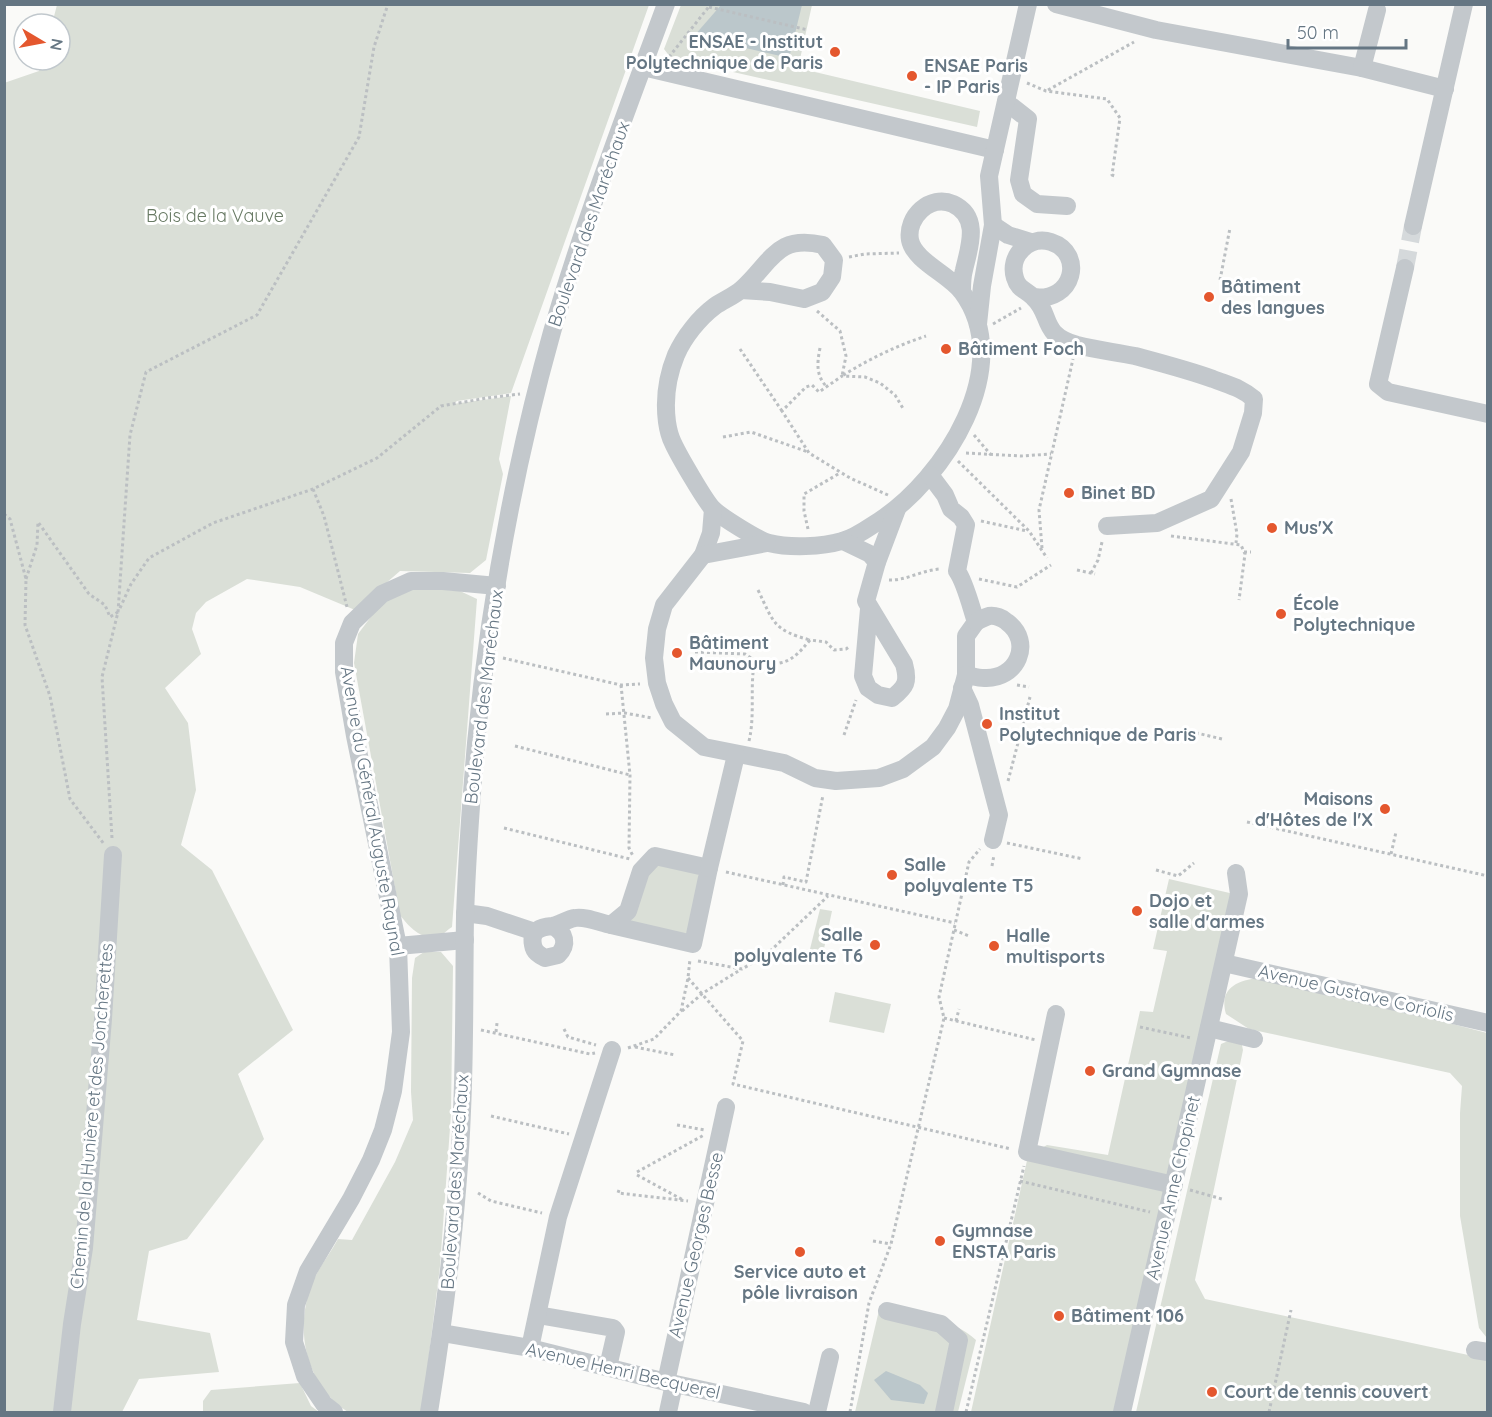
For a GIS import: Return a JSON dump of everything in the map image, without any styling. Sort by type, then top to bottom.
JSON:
[{"type":"street","name":"Boulevard des Maréchaux","points":[[429,1413],[442,1333],[453,1236],[462,1113],[465,913],[476,741],[496,586],[524,444],[552,332],[603,173],[666,4]]},
{"type":"street","points":[[979,327],[991,231],[989,176],[1028,4]]},
{"type":"street","points":[[1056,4],[1156,30],[1362,68],[1445,89]]},
{"type":"street","points":[[1413,226],[1464,4]]},
{"type":"street","points":[[1362,68],[1377,10]]},
{"type":"street","points":[[643,67],[995,150]]},
{"type":"street","points":[[1006,102],[1028,119],[1019,180],[1023,194],[1037,204],[1066,206]]},
{"type":"street","points":[[703,555],[767,543],[803,546],[843,541],[900,506],[930,475],[948,451],[971,409],[981,367],[982,344],[979,327],[962,291],[919,255],[910,242],[911,222],[920,209],[936,202],[951,204],[964,212],[972,228],[963,273],[962,291]]},
{"type":"street","points":[[991,231],[1031,242],[1049,241],[1065,251],[1071,268],[1070,277],[1060,292],[1043,302]]},
{"type":"street","points":[[991,231],[1020,288],[1043,302],[1048,327],[1060,338],[1076,344],[1135,356],[1190,371],[1244,390],[1254,399],[1253,413],[1241,452],[1211,499],[1157,523],[1106,531]]},
{"type":"street","points":[[741,290],[804,298],[822,292],[832,277],[834,260],[823,245],[806,241],[787,245],[770,258],[741,290],[713,308],[694,326],[677,353],[668,378],[667,424],[673,443],[713,510],[767,543]]},
{"type":"street","points":[[1015,280],[1014,262],[1018,254],[1031,242]]},
{"type":"street","points":[[1405,268],[1378,384],[1388,392],[1488,414]]},
{"type":"street","points":[[930,475],[945,495],[951,509],[961,517],[966,525],[958,573],[976,622]]},
{"type":"street","points":[[869,609],[863,676],[868,688],[878,695],[892,698],[904,688],[907,674],[904,664],[866,601],[875,570],[900,506]]},
{"type":"street","points":[[713,510],[711,533],[703,555],[664,605],[657,629],[654,658],[657,683],[673,722],[704,747],[784,763],[814,778],[856,781],[879,778],[903,769],[933,747],[957,709],[964,682],[966,636],[976,622],[989,616],[1003,619],[1016,629],[1022,647],[1016,663],[1005,674],[964,682]]},
{"type":"street","points":[[843,541],[870,554],[875,570]]},
{"type":"street","points":[[351,623],[382,594],[411,581],[443,581],[496,586]]},
{"type":"street","name":"Avenue du Général Auguste Raynal","points":[[334,1413],[324,1404],[305,1376],[294,1342],[296,1305],[308,1271],[351,1198],[371,1160],[383,1130],[393,1091],[401,1032],[398,946],[360,763],[344,672],[344,643],[351,623]]},
{"type":"street","points":[[964,682],[999,815],[995,841]]},
{"type":"street","points":[[552,926],[561,932],[564,939],[562,951],[554,957],[545,958],[536,953],[532,940],[535,932],[542,927],[552,926],[575,917],[693,944],[736,755]]},
{"type":"street","name":"Chemin de la Hunière et des Joncherettes","points":[[62,1413],[72,1324],[84,1248],[103,1019],[112,855]]},
{"type":"street","points":[[611,925],[628,912],[641,871],[654,856],[709,868]]},
{"type":"street","name":"Avenue Anne Chopinet","points":[[1122,1413],[1239,894],[1236,873]]},
{"type":"street","points":[[465,913],[487,916],[535,932]]},
{"type":"street","points":[[398,946],[465,940]]},
{"type":"street","name":"Avenue Gustave Coriolis","points":[[1224,963],[1488,1023]]},
{"type":"street","points":[[1056,1014],[1027,1152],[1174,1185]]},
{"type":"street","points":[[1208,1034],[1254,1039]]},
{"type":"street","points":[[530,1348],[558,1217],[612,1050]]},
{"type":"street","name":"Avenue Georges Besse","points":[[668,1413],[670,1383],[704,1206],[726,1107]]},
{"type":"street","points":[[888,1311],[941,1324],[959,1340],[944,1413]]},
{"type":"street","points":[[538,1315],[613,1328],[616,1332],[608,1367]]},
{"type":"street","name":"Avenue Henri Becquerel","points":[[442,1333],[530,1348],[804,1413]]},
{"type":"street","points":[[817,1413],[830,1358]]},
{"type":"path","points":[[118,612],[130,435],[146,372],[257,315],[359,137],[374,47],[388,4]]},
{"type":"path","points":[[666,73],[670,55],[710,6],[808,30]]},
{"type":"path","points":[[1046,91],[1156,30]]},
{"type":"path","points":[[1012,79],[1046,91],[1107,99],[1120,118],[1112,175],[1115,176]]},
{"type":"path","points":[[1220,280],[1230,228]]},
{"type":"path","points":[[834,260],[865,254],[919,255]]},
{"type":"path","points":[[804,298],[840,331],[846,356],[842,376]]},
{"type":"path","points":[[979,327],[1002,321],[1019,310],[1043,302]]},
{"type":"path","points":[[782,411],[806,387],[812,385],[819,392],[869,359],[926,336]]},
{"type":"path","points":[[1042,548],[1039,510],[1076,344]]},
{"type":"path","points":[[820,348],[819,378],[826,386]]},
{"type":"path","points":[[740,349],[809,453]]},
{"type":"path","points":[[842,376],[865,377],[880,383],[896,395],[904,410]]},
{"type":"path","points":[[112,855],[102,677],[118,612],[130,584],[149,558],[213,523],[313,489],[377,458],[441,406],[487,398],[536,394]]},
{"type":"path","points":[[967,418],[972,431],[992,456]]},
{"type":"path","points":[[723,437],[751,432],[809,453],[900,506]]},
{"type":"path","points":[[948,451],[992,456],[1051,454]]},
{"type":"path","points":[[948,451],[1029,531],[1047,558]]},
{"type":"path","points":[[812,545],[804,511],[804,494],[841,473]]},
{"type":"path","points":[[1226,474],[1237,534],[1236,544]]},
{"type":"path","points":[[313,489],[324,516],[351,623]]},
{"type":"path","points":[[4,514],[10,519],[26,579],[26,626],[50,696],[70,799],[112,855]]},
{"type":"path","points":[[961,517],[1029,531]]},
{"type":"path","points":[[26,579],[38,545],[38,522],[89,594],[105,605],[110,617],[118,612]]},
{"type":"path","points":[[1077,570],[1093,574],[1106,531]]},
{"type":"path","points":[[1164,535],[1241,545],[1244,552],[1239,600]]},
{"type":"path","points":[[1244,552],[1251,552]]},
{"type":"path","points":[[875,570],[899,581],[914,574],[938,569],[1017,587],[1051,565]]},
{"type":"path","points":[[758,590],[773,622],[788,634],[826,642],[834,650],[846,648],[856,641]]},
{"type":"path","points":[[754,665],[783,664],[797,655],[810,640]]},
{"type":"path","points":[[695,652],[745,654],[751,658],[754,665],[751,682],[753,727],[749,742],[736,755]]},
{"type":"path","points":[[486,655],[621,685],[630,775],[629,848],[641,871]]},
{"type":"path","points":[[844,735],[863,676]]},
{"type":"path","points":[[1008,783],[1030,697]]},
{"type":"path","points":[[606,714],[625,713],[673,722]]},
{"type":"path","points":[[1184,730],[1222,739]]},
{"type":"path","points":[[515,746],[630,775]]},
{"type":"path","points":[[783,885],[784,877],[806,882],[824,787]]},
{"type":"path","points":[[1247,822],[1488,876]]},
{"type":"path","points":[[504,828],[631,859],[641,871]]},
{"type":"path","points":[[1391,854],[1396,832]]},
{"type":"path","points":[[850,1413],[869,1303],[891,1245],[944,1018],[939,997],[969,862],[985,843],[995,841],[1083,859]]},
{"type":"path","points":[[1156,870],[1178,876],[1194,863]]},
{"type":"path","points":[[709,868],[955,923]]},
{"type":"path","points":[[464,1027],[496,1032],[590,1054],[633,1047],[654,1039],[681,1011],[703,993],[766,955],[829,895]]},
{"type":"path","points":[[954,930],[969,936]]},
{"type":"path","points":[[681,1011],[690,959],[742,969]]},
{"type":"path","points":[[688,978],[743,1041],[733,1083],[1027,1152],[966,1413]]},
{"type":"path","points":[[956,1021],[959,1009]]},
{"type":"path","points":[[944,1018],[1050,1044]]},
{"type":"path","points":[[496,1032],[497,1023]]},
{"type":"path","points":[[1140,1027],[1208,1034]]},
{"type":"path","points":[[564,1029],[568,1037],[612,1050]]},
{"type":"path","points":[[633,1047],[675,1055]]},
{"type":"path","points":[[491,1116],[582,1137]]},
{"type":"path","points":[[677,1125],[711,1131],[637,1174],[685,1201]]},
{"type":"path","points":[[1020,1181],[1167,1216]]},
{"type":"path","points":[[1174,1185],[1222,1198]]},
{"type":"path","points":[[619,1191],[618,1193],[685,1201],[704,1206]]},
{"type":"path","points":[[478,1193],[491,1201],[558,1217]]},
{"type":"path","points":[[873,1240],[891,1245]]},
{"type":"path","points":[[1269,1413],[1291,1310]]},
{"type":"green space","name":"Bois de la Vauve","points":[[57,5],[649,5],[511,393],[457,401],[453,404],[511,396],[499,459],[503,474],[486,560],[470,573],[400,571],[355,610],[300,587],[247,579],[206,602],[196,613],[192,629],[201,654],[165,688],[188,723],[196,790],[181,845],[212,870],[293,1030],[238,1074],[264,1139],[187,1239],[149,1251],[137,1320],[210,1333],[219,1372],[139,1379],[122,1412],[5,1412],[4,83],[36,72],[72,72],[72,12],[55,12]]},
{"type":"green space","points":[[681,5],[812,5],[798,68],[980,111],[977,127],[671,58],[664,49]]},
{"type":"green space","points":[[423,588],[460,591],[477,599],[452,927],[440,936],[434,937],[417,932],[400,915],[354,663],[358,634],[376,610],[396,592]]},
{"type":"green space","points":[[658,863],[699,873],[691,930],[683,935],[626,920],[641,883]]},
{"type":"green space","points":[[1169,879],[1234,894],[1115,1412],[971,1412],[1028,1156],[1047,1145],[1108,1155],[1140,1011],[1153,1012],[1167,951],[1153,949]]},
{"type":"green space","points":[[820,909],[832,911],[822,958],[810,949]]},
{"type":"green space","points":[[424,952],[441,952],[453,966],[451,1114],[440,1266],[422,1412],[348,1412],[321,1386],[312,1370],[304,1334],[304,1316],[316,1274],[338,1239],[352,1240],[395,1162],[413,1120],[411,1092],[412,978],[415,958]]},
{"type":"green space","points":[[1262,978],[1487,1033],[1487,1338],[1479,1328],[1460,1216],[1462,1086],[1450,1073],[1249,1029],[1226,1014],[1225,997],[1233,986],[1246,980]]},
{"type":"green space","points":[[835,992],[891,1004],[884,1033],[829,1022]]},
{"type":"green space","points":[[1240,1036],[1243,1050],[1195,1280],[1205,1299],[1487,1359],[1487,1412],[1136,1412],[1221,1044]]},
{"type":"green space","points":[[880,1306],[943,1321],[966,1332],[976,1340],[958,1412],[855,1412]]},
{"type":"green space","points":[[300,1383],[311,1406],[319,1412],[203,1412],[203,1401],[211,1390]]},
{"type":"shaded area","points":[[721,5],[802,5],[789,58],[694,36]]},
{"type":"shaded area","points":[[886,1371],[920,1385],[928,1393],[924,1404],[891,1400],[874,1380]]},
{"type":"tunnel","points":[[1405,268],[1413,226]]},
{"type":"place","name":"ENSAE - Institut Polytechnique de Paris","points":[[835,52]]},
{"type":"place","name":"ENSAE Paris - IP Paris","points":[[912,76]]},
{"type":"place","name":"Bâtiment des langues","points":[[1209,297]]},
{"type":"place","name":"Bâtiment Foch","points":[[946,349]]},
{"type":"place","name":"Binet BD","points":[[1069,493]]},
{"type":"place","name":"Mus'X","points":[[1272,528]]},
{"type":"place","name":"École Polytechnique","points":[[1281,614]]},
{"type":"place","name":"Bâtiment Maunoury","points":[[677,653]]},
{"type":"place","name":"Institut Polytechnique de Paris","points":[[987,724]]},
{"type":"place","name":"Maisons d'Hôtes de l'X","points":[[1385,809]]},
{"type":"place","name":"Salle polyvalente T5","points":[[892,875]]},
{"type":"place","name":"Dojo et salle d'armes","points":[[1137,911]]},
{"type":"place","name":"Salle polyvalente T6","points":[[875,945]]},
{"type":"place","name":"Halle multisports","points":[[994,946]]},
{"type":"place","name":"Grand Gymnase","points":[[1090,1071]]},
{"type":"place","name":"Gymnase ENSTA Paris","points":[[940,1241]]},
{"type":"place","name":"Service auto et pôle livraison","points":[[800,1252]]},
{"type":"place","name":"Bâtiment 106","points":[[1059,1316]]},
{"type":"place","name":"Court de tennis couvert","points":[[1212,1392]]}]
